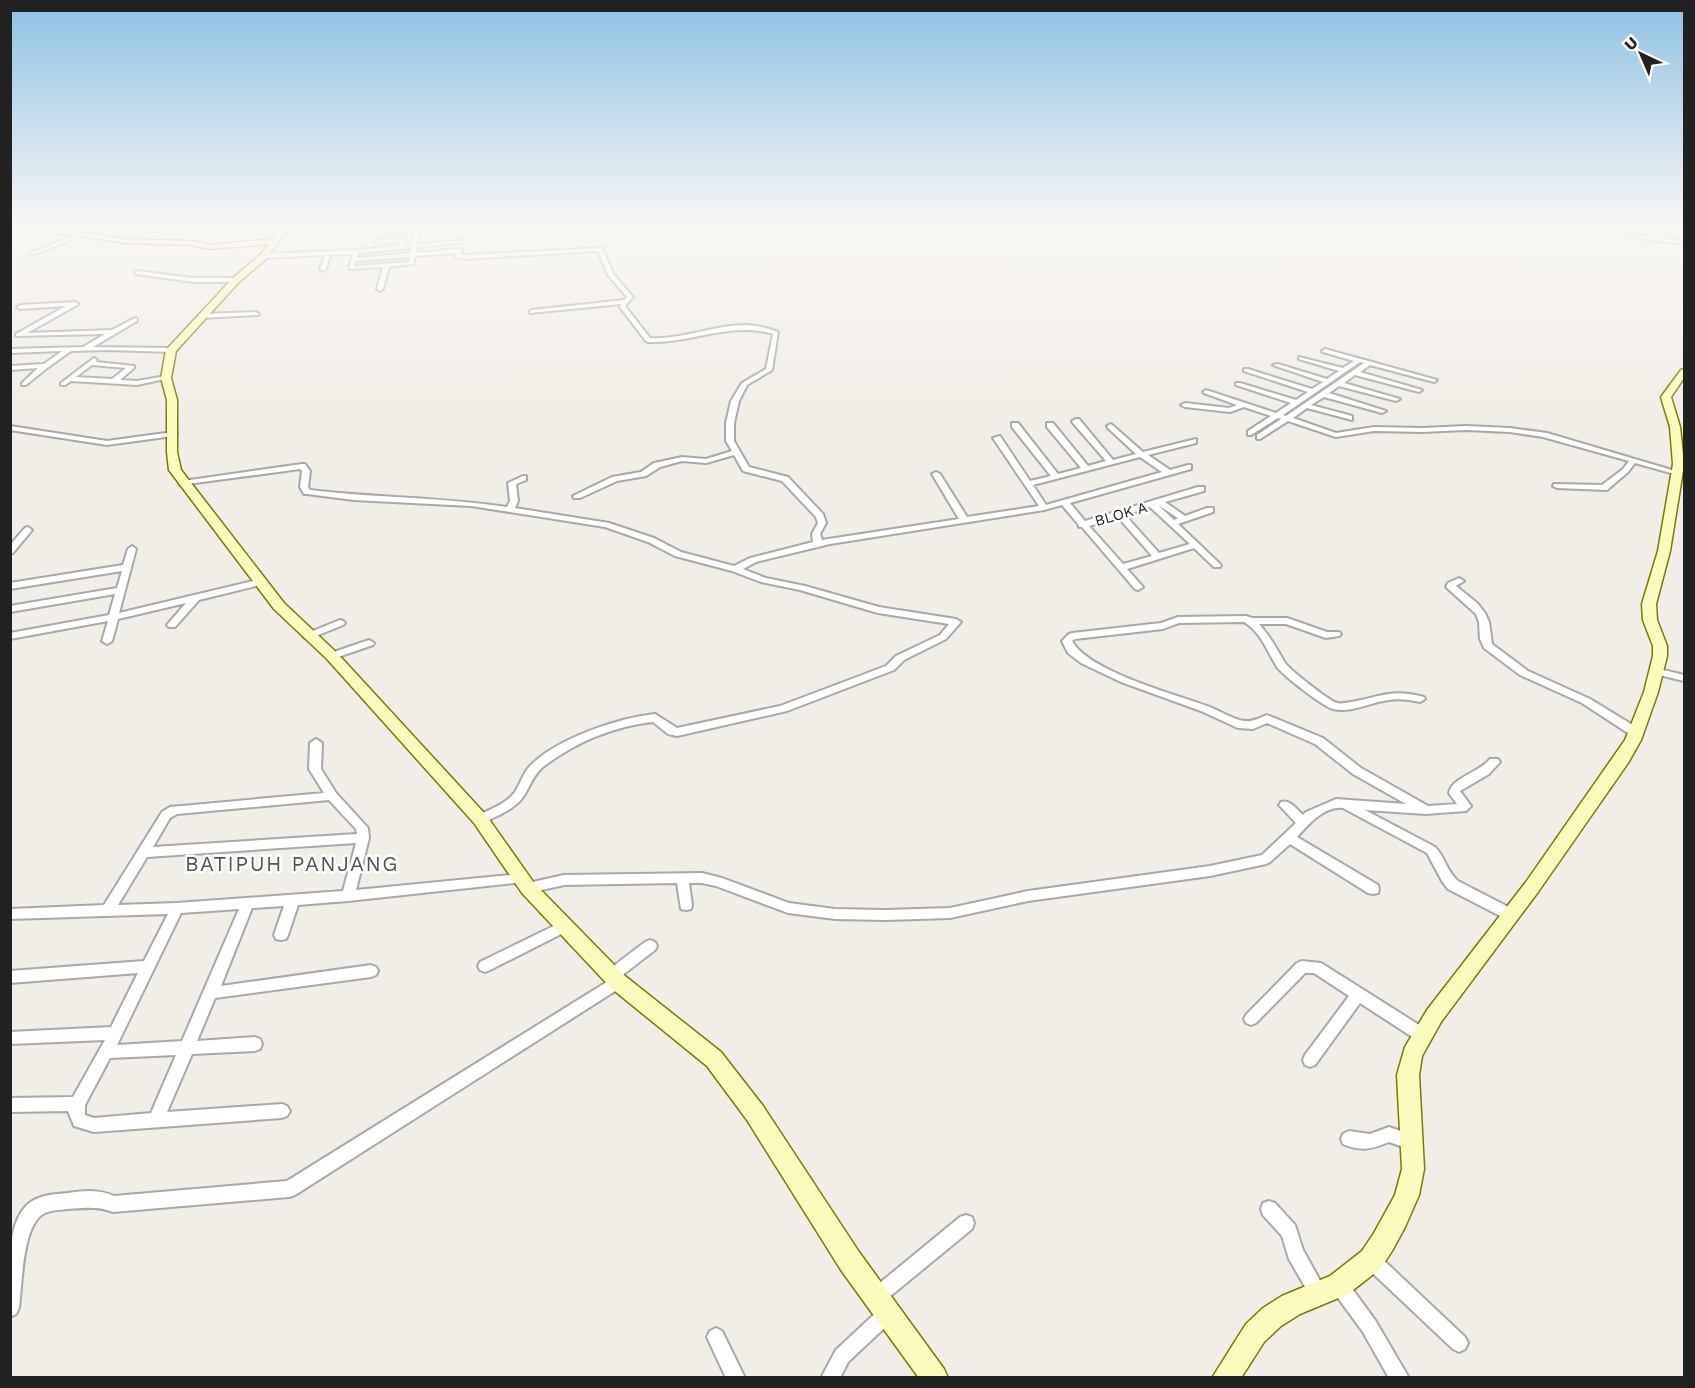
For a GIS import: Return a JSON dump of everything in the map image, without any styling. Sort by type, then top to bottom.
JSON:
[{"type":"street","points":[[226,290],[171,350],[166,378],[172,400],[172,453],[175,470],[183,483],[279,606],[308,636],[332,656],[480,819],[524,884],[615,979],[714,1059],[755,1113],[850,1262],[935,1377]]},
{"type":"street","points":[[623,290],[630,297],[622,306],[648,340],[660,341],[706,334],[738,326],[761,328],[776,333],[769,370],[744,384],[735,401],[730,423],[730,441],[746,469],[785,479],[803,496],[820,516],[822,523],[816,534],[818,544]]},
{"type":"street","points":[[532,312],[628,301]]},
{"type":"street","points":[[10,337],[75,304],[20,307]]},
{"type":"street","points":[[201,316],[256,314]]},
{"type":"street","points":[[84,348],[135,320]]},
{"type":"street","points":[[18,334],[113,332]]},
{"type":"street","points":[[10,351],[84,348],[171,350]]},
{"type":"street","points":[[63,384],[108,348]]},
{"type":"street","points":[[24,384],[70,349]]},
{"type":"street","points":[[1325,351],[1434,380]]},
{"type":"street","points":[[1301,358],[1344,370]]},
{"type":"street","points":[[1251,433],[1359,360]]},
{"type":"street","points":[[90,363],[132,367],[113,382]]},
{"type":"street","points":[[1260,437],[1369,363]]},
{"type":"street","points":[[1276,365],[1328,381]]},
{"type":"street","points":[[10,368],[46,366]]},
{"type":"street","points":[[1246,370],[1313,391]]},
{"type":"street","points":[[1225,1377],[1256,1333],[1272,1317],[1291,1305],[1339,1285],[1371,1260],[1397,1219],[1407,1195],[1413,1169],[1408,1076],[1412,1054],[1422,1035],[1622,759],[1635,732],[1660,672],[1660,646],[1650,620],[1648,604],[1664,551],[1678,473],[1675,427],[1666,397],[1684,372]]},
{"type":"street","points":[[1354,373],[1419,390]]},
{"type":"street","points":[[70,379],[148,382],[166,378]]},
{"type":"street","points":[[1239,384],[1296,402]]},
{"type":"street","points":[[1338,384],[1396,399]]},
{"type":"street","points":[[1206,392],[1336,435],[1374,429],[1510,430],[1544,435],[1678,473]]},
{"type":"street","points":[[1323,394],[1382,411]]},
{"type":"street","points":[[1185,405],[1230,411],[1242,405]]},
{"type":"street","points":[[1306,406],[1349,418]]},
{"type":"street","points":[[1076,421],[1111,462]]},
{"type":"street","points":[[1015,425],[1056,477]]},
{"type":"street","points":[[1050,425],[1086,469]]},
{"type":"street","points":[[1112,426],[1142,455],[1168,472]]},
{"type":"street","points":[[10,428],[107,443],[172,434]]},
{"type":"street","points":[[997,438],[1044,508]]},
{"type":"street","points":[[1029,484],[1193,441]]},
{"type":"street","points":[[577,496],[615,479],[643,474],[657,465],[682,459],[706,461],[735,452]]},
{"type":"street","points":[[1557,486],[1604,488],[1610,481],[1623,475],[1633,461]]},
{"type":"street","points":[[183,483],[302,466],[306,471],[303,488],[316,494],[471,504],[620,528],[678,554],[735,569],[764,580],[802,588],[878,610],[956,622],[943,637],[900,658],[890,668],[783,709],[678,732],[672,731],[655,718],[620,724],[579,741],[538,764],[527,775],[516,799],[480,819]]},
{"type":"street","points":[[735,569],[753,560],[818,544],[1044,508],[1188,467]]},
{"type":"street","points":[[936,474],[964,520]]},
{"type":"street","points":[[510,510],[514,501],[512,483],[523,478]]},
{"type":"street","name":"BLOK A","points":[[1082,525],[1201,489]]},
{"type":"street","points":[[1064,502],[1138,587]]},
{"type":"street","points":[[1156,503],[1185,519]]},
{"type":"street","points":[[1156,503],[1172,523],[1217,565]]},
{"type":"street","points":[[1172,523],[1210,510]]},
{"type":"street","points":[[1120,514],[1157,556]]},
{"type":"street","points":[[10,551],[28,530]]},
{"type":"street","points":[[1120,568],[1196,546]]},
{"type":"street","points":[[107,641],[132,549]]},
{"type":"street","points":[[10,586],[127,567]]},
{"type":"street","points":[[1459,581],[1451,587],[1480,613],[1484,620],[1485,641],[1488,646],[1524,673],[1586,701],[1635,732]]},
{"type":"street","points":[[10,636],[114,617],[261,582]]},
{"type":"street","points":[[10,609],[122,590]]},
{"type":"street","points":[[172,625],[197,596]]},
{"type":"street","points":[[1336,634],[1326,635],[1287,621],[1178,620],[1163,626],[1072,636],[1068,638],[1066,645],[1098,668],[1242,725],[1253,725],[1268,719],[1312,737],[1326,745],[1357,771],[1426,810]]},
{"type":"street","points":[[1254,621],[1279,657],[1282,666],[1330,705],[1341,707],[1387,695],[1420,699]]},
{"type":"street","points":[[308,636],[340,623]]},
{"type":"street","points":[[332,656],[369,643]]},
{"type":"street","points":[[1660,672],[1680,677]]},
{"type":"street","points":[[316,743],[315,769],[332,796],[362,828],[363,838],[348,896]]},
{"type":"street","points":[[10,914],[177,908],[564,880],[682,877],[718,881],[788,908],[855,914],[950,913],[1039,894],[1233,866],[1266,859],[1289,838],[1302,822],[1323,807],[1343,803],[1426,810],[1462,808],[1465,806],[1455,795],[1454,790],[1465,780],[1483,773],[1494,762]]},
{"type":"street","points":[[108,910],[166,815],[174,810],[332,796]]},
{"type":"street","points":[[1343,803],[1431,850],[1439,860],[1446,880],[1510,915]]},
{"type":"street","points":[[1285,806],[1302,822]]},
{"type":"street","points":[[145,852],[363,838]]},
{"type":"street","points":[[1289,838],[1373,890]]},
{"type":"street","points":[[682,877],[686,906]]},
{"type":"street","points":[[281,935],[293,899]]},
{"type":"street","points":[[155,1121],[248,902]]},
{"type":"street","points":[[177,908],[106,1052],[77,1104],[75,1112],[79,1121],[85,1124],[155,1121],[282,1111]]},
{"type":"street","points":[[484,966],[564,926]]},
{"type":"street","points":[[10,1308],[22,1230],[28,1216],[37,1208],[46,1204],[76,1200],[108,1201],[114,1204],[289,1189],[615,979],[650,946]]},
{"type":"street","points":[[1251,1019],[1305,966],[1316,967],[1422,1035]]},
{"type":"street","points":[[10,977],[147,967]]},
{"type":"street","points":[[210,993],[371,971]]},
{"type":"street","points":[[1311,1060],[1359,994]]},
{"type":"street","points":[[10,1038],[114,1033]]},
{"type":"street","points":[[106,1052],[255,1044]]},
{"type":"street","points":[[10,1105],[77,1104]]},
{"type":"street","points":[[1349,1138],[1370,1142],[1389,1134],[1413,1142]]},
{"type":"street","points":[[1269,1209],[1289,1231],[1295,1253],[1318,1294]]},
{"type":"street","points":[[876,1298],[966,1223]]},
{"type":"street","points":[[1371,1260],[1459,1342]]},
{"type":"street","points":[[1339,1285],[1369,1326],[1400,1377]]},
{"type":"street","points":[[830,1377],[842,1356],[888,1313]]},
{"type":"street","points":[[716,1337],[736,1377]]},
{"type":"district","name":"BATIPUH PANJANG","points":[[292,863]]}]
